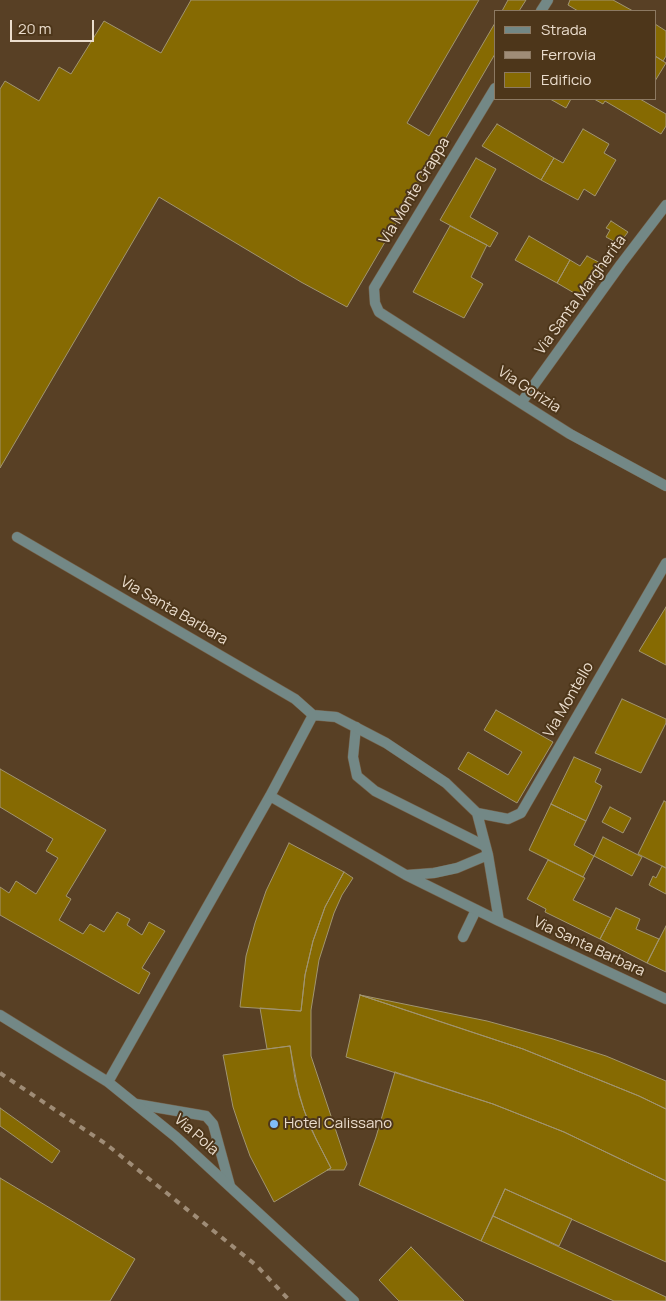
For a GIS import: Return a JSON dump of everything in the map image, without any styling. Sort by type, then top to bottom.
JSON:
[{"type":"street","name":"Via Monte Grappa","points":[[379,312],[374,303],[374,288],[493,91]]},
{"type":"street","name":"Via Santa Margherita","points":[[521,403],[666,205]]},
{"type":"street","name":"Via Gorizia","points":[[379,312],[570,434],[666,486]]},
{"type":"street","name":"Via Santa Barbara","points":[[17,537],[295,699],[313,715]]},
{"type":"street","name":"Via Montello","points":[[477,813],[508,819],[521,813],[666,562]]},
{"type":"street","points":[[108,1082],[270,796],[313,715],[336,717],[386,743],[446,783],[477,813],[499,921]]},
{"type":"street","points":[[356,727],[353,757],[356,776],[375,791],[486,851]]},
{"type":"street","name":"Via Santa Barbara","points":[[270,796],[406,875],[666,999]]},
{"type":"street","points":[[406,875],[434,873],[457,868],[486,851]]},
{"type":"street","points":[[463,937],[476,910]]},
{"type":"street","name":"Via Pola","points":[[0,1015],[108,1082],[136,1104],[176,1137],[354,1301]]},
{"type":"street","points":[[136,1104],[206,1116],[213,1124],[230,1186]]},
{"type":"building","points":[[191,0],[479,0],[407,123],[429,136],[493,26],[493,57],[347,307],[301,282],[159,197],[0,468],[0,89],[5,81],[39,101],[59,67],[71,74],[104,21],[161,53]]},
{"type":"building","points":[[508,0],[526,0],[520,10],[503,10]]},
{"type":"building","points":[[570,0],[613,0],[631,10],[576,10],[568,5]]},
{"type":"building","points":[[656,25],[666,31],[666,56],[663,61],[656,57]]},
{"type":"building","points":[[656,57],[666,63],[656,79]]},
{"type":"building","points":[[552,100],[570,100],[566,108]]},
{"type":"building","points":[[596,100],[642,100],[666,114],[666,126],[661,134],[605,101],[603,104]]},
{"type":"building","points":[[497,124],[554,158],[541,180],[482,146]]},
{"type":"building","points":[[583,129],[609,144],[604,153],[616,160],[595,196],[584,189],[578,200],[541,180],[554,158],[563,163]]},
{"type":"building","points":[[476,158],[496,169],[470,217],[498,233],[490,247],[440,220]]},
{"type":"building","points":[[611,221],[628,232],[619,244],[606,237],[610,230],[606,228]]},
{"type":"building","points":[[450,226],[487,245],[471,277],[483,284],[464,318],[413,292]]},
{"type":"building","points":[[529,236],[570,260],[557,283],[515,260]]},
{"type":"building","points":[[587,256],[604,265],[581,297],[557,283],[570,260],[580,266]]},
{"type":"building","points":[[666,607],[666,665],[639,651]]},
{"type":"building","points":[[622,699],[666,719],[666,723],[641,773],[595,753]]},
{"type":"building","points":[[496,710],[553,742],[517,803],[458,769],[468,752],[508,775],[522,752],[484,730]]},
{"type":"building","points":[[574,757],[601,769],[595,782],[602,786],[586,821],[551,804]]},
{"type":"building","points":[[0,769],[106,830],[66,896],[71,899],[59,920],[83,934],[90,924],[104,932],[117,912],[130,919],[127,925],[142,935],[149,922],[165,931],[142,968],[150,973],[139,994],[0,915],[0,887],[9,893],[16,881],[36,894],[58,858],[46,851],[53,839],[0,807]]},
{"type":"building","points":[[664,801],[666,802],[666,868],[638,854]]},
{"type":"building","points":[[551,804],[586,821],[574,845],[594,856],[583,877],[529,850]]},
{"type":"building","points":[[610,807],[631,818],[623,833],[602,822]]},
{"type":"building","points":[[603,837],[642,857],[632,876],[594,856]]},
{"type":"building","points":[[289,843],[344,872],[325,907],[313,941],[305,975],[301,1011],[240,1007],[246,956],[255,923],[266,891]]},
{"type":"building","points":[[548,860],[585,878],[573,900],[611,918],[600,939],[545,912],[546,909],[527,899]]},
{"type":"building","points":[[662,866],[666,868],[666,894],[649,885],[653,876],[656,878]]},
{"type":"building","points":[[344,872],[353,878],[342,895],[334,913],[319,960],[311,1010],[311,1056],[347,1164],[344,1170],[327,1170],[331,1168],[309,1125],[299,1095],[290,1046],[267,1049],[260,1008],[301,1011],[305,975],[313,941],[325,907]]},
{"type":"building","points":[[616,908],[640,919],[636,929],[659,939],[647,963],[600,939]]},
{"type":"building","points":[[666,926],[666,972],[647,963]]},
{"type":"building","points":[[360,995],[523,1049],[639,1096],[666,1109],[666,1181],[564,1132],[493,1104],[346,1057]]},
{"type":"building","points":[[360,995],[487,1021],[606,1056],[666,1081],[666,1109],[639,1096],[523,1049]]},
{"type":"building","name":"Hotel Calissano","points":[[290,1046],[295,1079],[304,1110],[331,1168],[274,1202],[250,1156],[241,1131],[233,1107],[223,1055]]},
{"type":"building","points":[[395,1072],[493,1104],[564,1132],[666,1181],[666,1262],[505,1189],[481,1241],[359,1185],[376,1137]]},
{"type":"building","points":[[0,1108],[60,1151],[52,1163],[0,1126]]},
{"type":"building","points":[[0,1178],[135,1259],[110,1301],[0,1301]]},
{"type":"building","points":[[505,1189],[572,1219],[559,1246],[493,1216]]},
{"type":"building","points":[[493,1216],[666,1297],[666,1301],[614,1301],[481,1241]]},
{"type":"building","points":[[411,1247],[464,1301],[399,1301],[379,1280]]},
{"type":"railway","points":[[0,1073],[106,1144],[257,1266],[290,1301]]},
{"type":"place","name":"Hotel Calissano","points":[[274,1124]]}]
